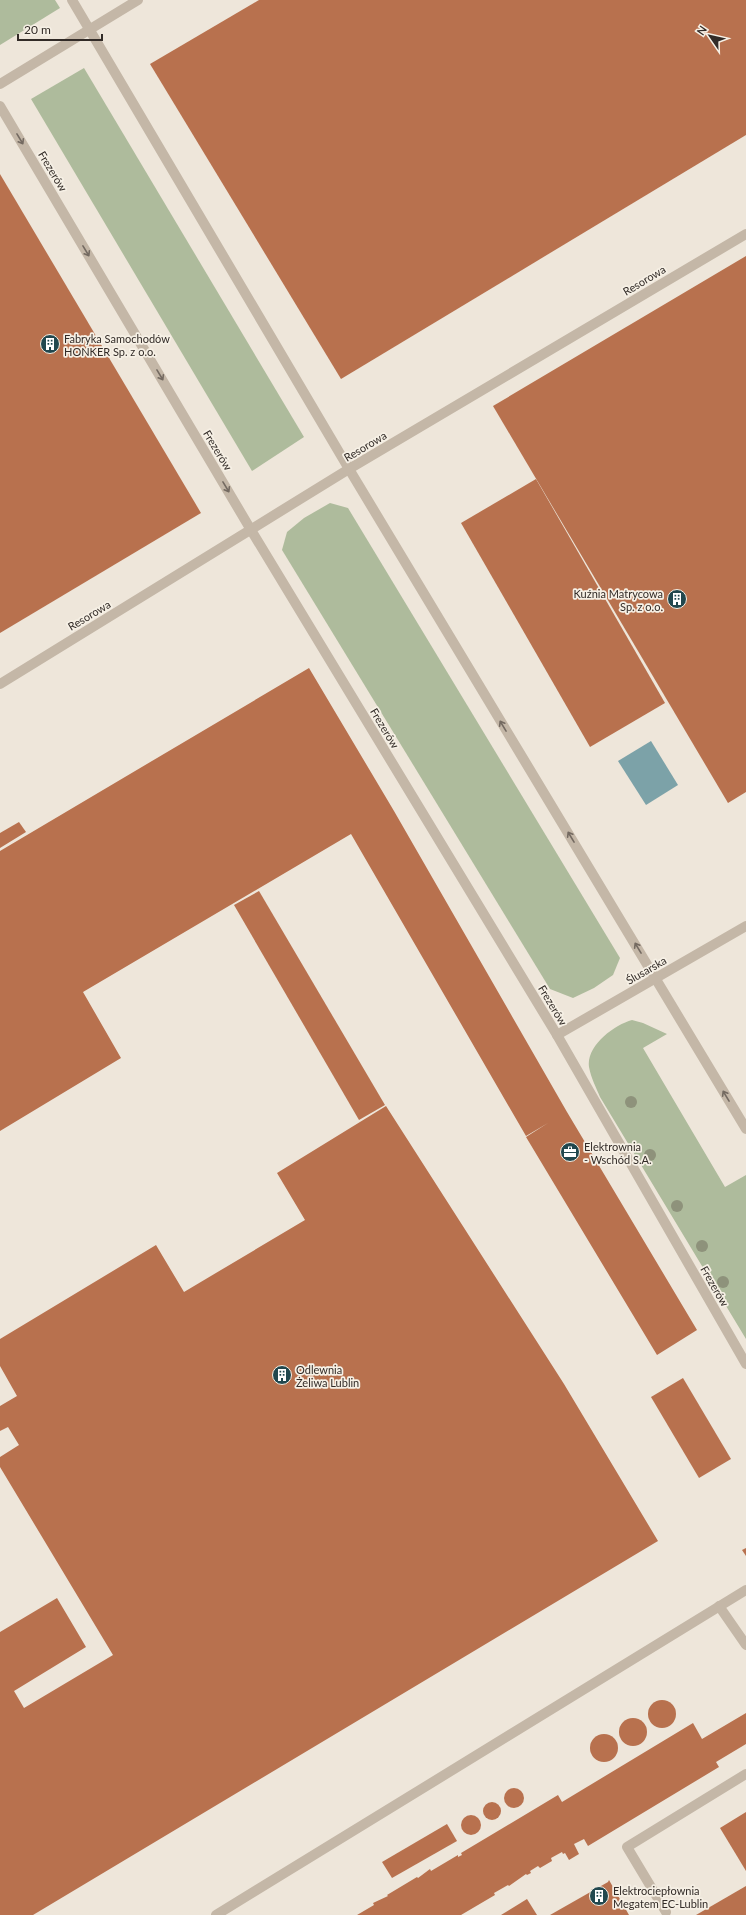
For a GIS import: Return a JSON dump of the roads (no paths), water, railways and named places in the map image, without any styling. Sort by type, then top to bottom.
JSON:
[{"type":"lane","points":[[72,0],[349,469],[746,1129]]},
{"type":"lane","points":[[0,84],[138,0]]},
{"type":"lane","name":"Frezerów","points":[[0,106],[251,530],[557,1035],[746,1364]]},
{"type":"lane","name":"Resorowa","points":[[0,684],[349,469],[746,234]]},
{"type":"lane","name":"Ślusarska","points":[[557,1035],[746,926]]},
{"type":"lane","points":[[216,1915],[746,1590]]},
{"type":"lane","points":[[720,1606],[746,1645]]},
{"type":"lane","points":[[666,1912],[627,1847],[746,1774]]},
{"type":"water","points":[[651,741],[678,785],[646,805],[618,761]]},
{"type":"place","name":"Fabryka Samochodów HONKER Sp. z o.o.","points":[[50,344]]},
{"type":"place","name":"Kuźnia Matrycowa Sp. z o.o.","points":[[677,599]]},
{"type":"place","name":"Elektrownia - Wschód S.A.","points":[[570,1152]]},
{"type":"place","name":"Odlewnia Żeliwa Lublin","points":[[282,1375]]},
{"type":"place","name":"Elektrociepłownia Megatem EC-Lublin","points":[[599,1896]]}]
